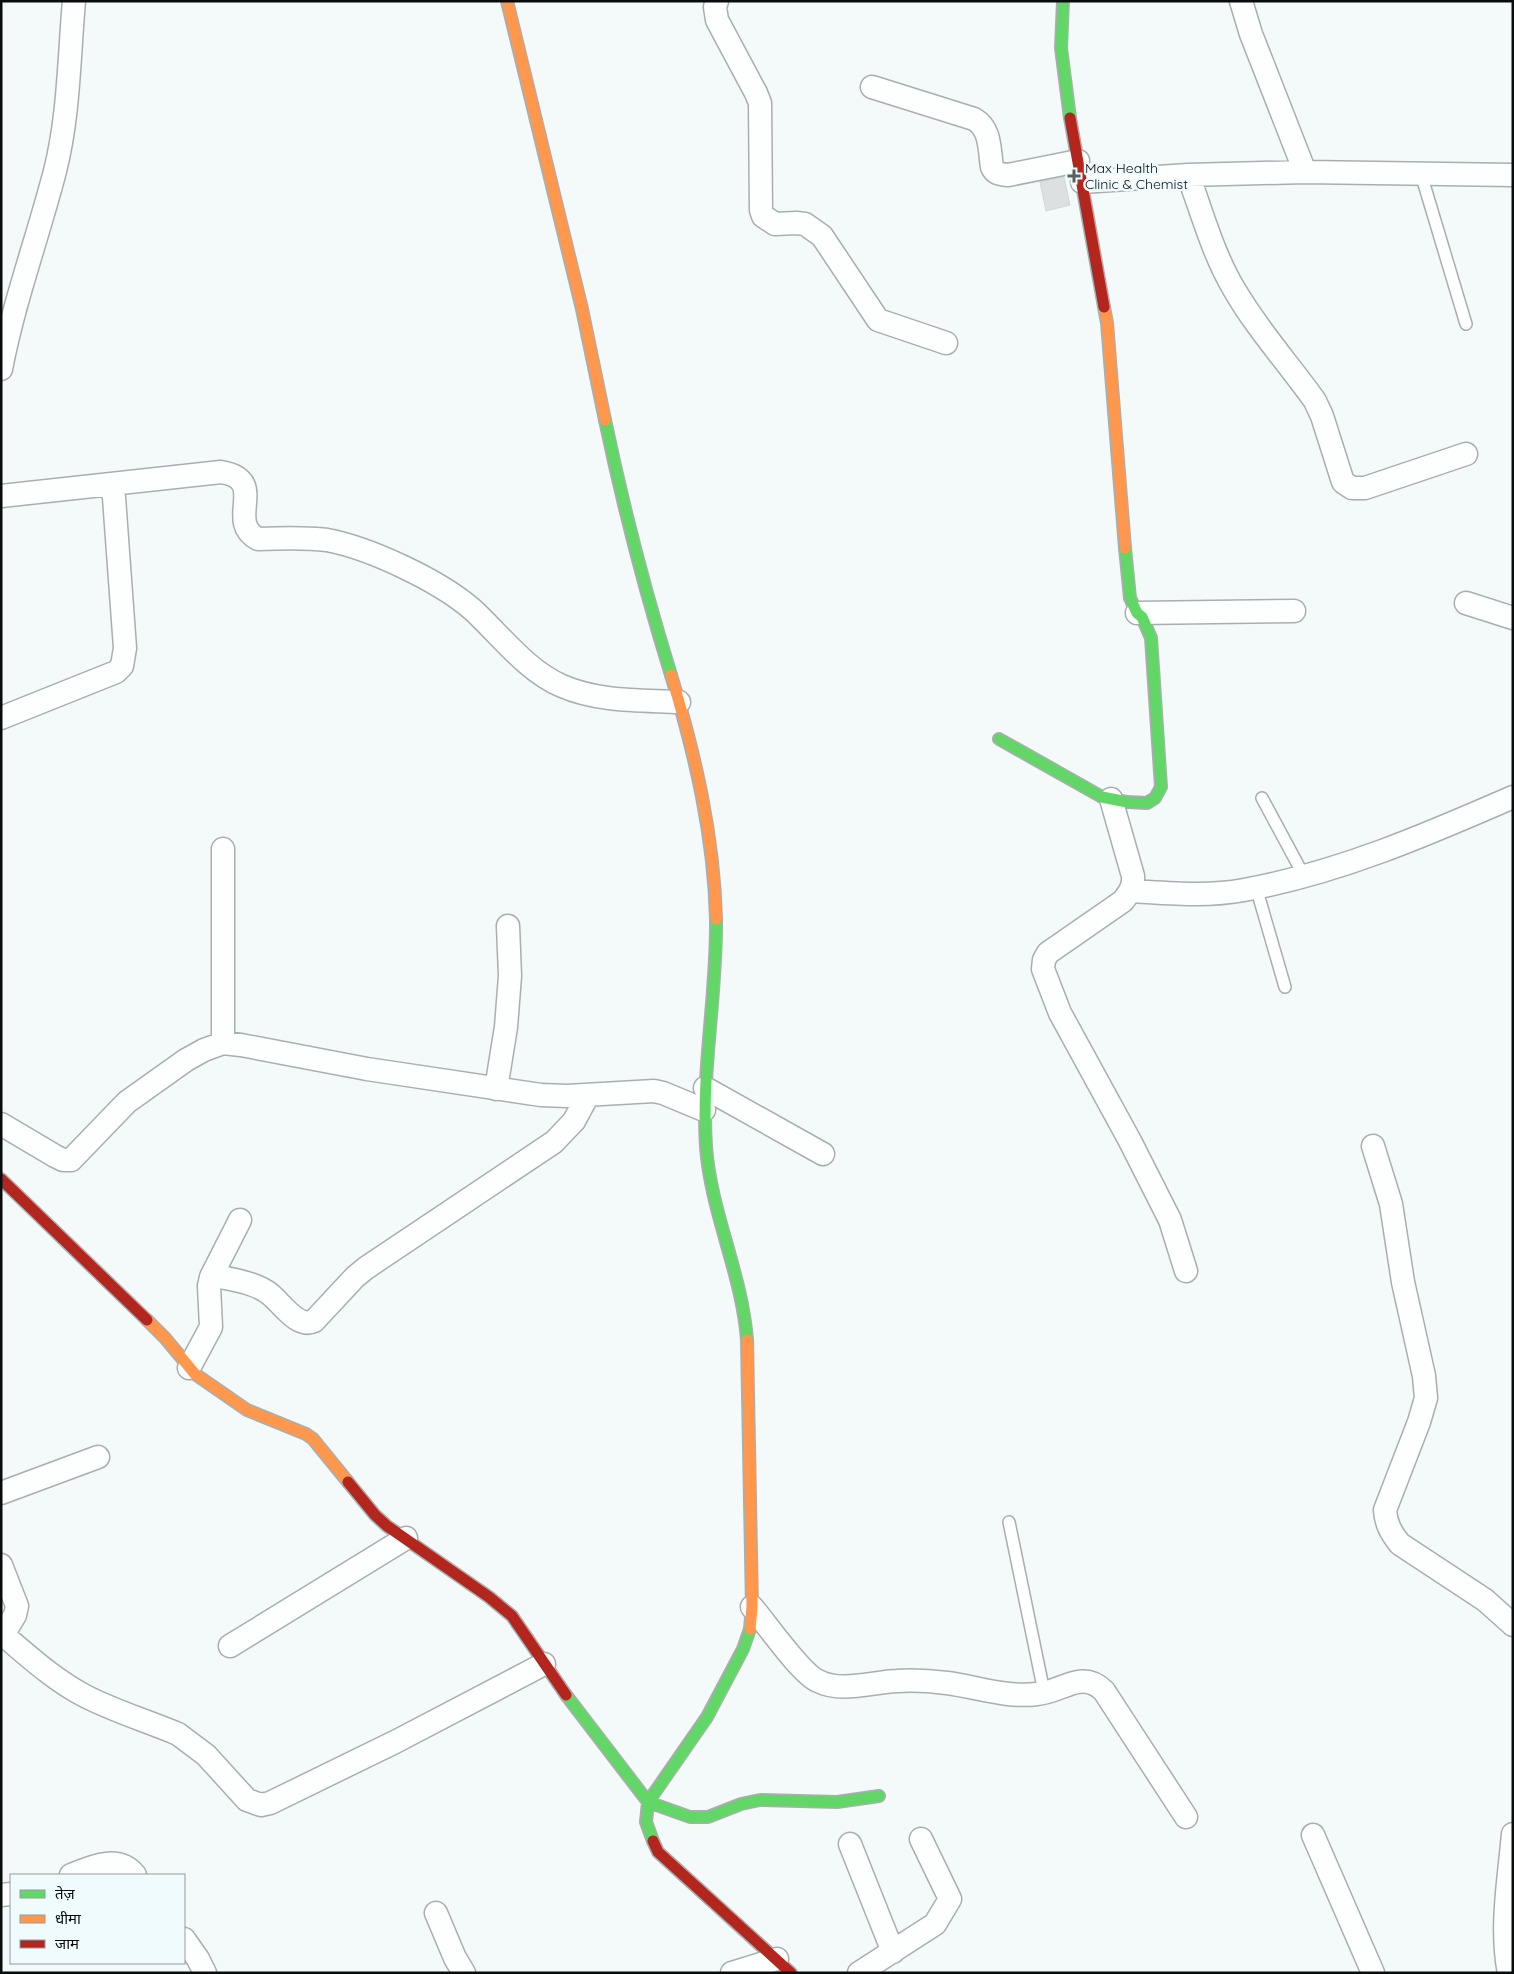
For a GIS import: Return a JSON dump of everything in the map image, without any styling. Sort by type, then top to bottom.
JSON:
[{"type":"street","points":[[1,369],[13,314],[55,170],[62,134],[74,1]]},
{"type":"street","points":[[507,1],[582,309],[620,491],[653,618],[679,702],[705,808],[715,881],[716,954],[705,1099],[706,1148],[713,1188],[740,1292],[746,1326],[752,1607],[750,1629],[743,1649],[707,1717],[648,1802],[644,1811],[647,1829],[658,1852],[784,1966]]},
{"type":"street","points":[[717,1],[715,7],[717,20],[760,104],[761,210],[763,216],[775,224],[805,224],[822,236],[878,320],[946,343]]},
{"type":"street","points":[[999,739],[1090,791],[1111,799],[1144,803],[1152,801],[1161,787],[1151,638],[1147,626],[1137,614],[1130,598],[1107,322],[1063,69],[1061,48],[1063,1]]},
{"type":"street","points":[[1241,1],[1251,34],[1305,172]]},
{"type":"street","points":[[872,88],[974,119],[981,123],[986,132],[992,167],[999,174],[1080,171],[1188,175],[1305,172],[1513,175]]},
{"type":"street","points":[[1188,175],[1213,242],[1233,288],[1314,401],[1322,416],[1339,473],[1346,486],[1366,488],[1466,454]]},
{"type":"street","points":[[1,496],[221,472],[232,474],[241,479],[245,485],[246,526],[251,535],[258,538],[307,538],[328,541],[355,548],[393,563],[455,596],[518,654],[543,675],[560,686],[601,697],[679,702]]},
{"type":"street","points":[[1,718],[116,672],[122,666],[125,648],[113,484]]},
{"type":"street","points":[[1466,603],[1513,618]]},
{"type":"street","points":[[1137,614],[1294,611]]},
{"type":"street","points":[[1131,891],[1200,894],[1256,887],[1304,876],[1417,839],[1513,797]]},
{"type":"street","points":[[1111,799],[1133,876],[1134,883],[1131,891],[1123,901],[1048,953],[1044,960],[1043,969],[1060,1013],[1130,1141],[1170,1220],[1186,1271]]},
{"type":"street","points":[[223,848],[223,1043]]},
{"type":"street","points":[[496,1089],[506,1027],[510,976],[508,926]]},
{"type":"street","points":[[1,1124],[55,1156],[63,1160],[71,1160],[127,1102],[186,1060],[204,1050],[223,1043],[367,1070],[541,1095],[588,1095],[654,1091],[705,1099],[823,1154]]},
{"type":"street","points":[[212,1275],[263,1289],[299,1321],[310,1323],[366,1268],[554,1142],[574,1122],[588,1095]]},
{"type":"street","points":[[1372,1146],[1391,1204],[1402,1282],[1424,1376],[1426,1398],[1419,1422],[1385,1510],[1386,1520],[1390,1532],[1400,1544],[1485,1600],[1513,1626]]},
{"type":"street","points":[[1,1178],[159,1331],[189,1368],[204,1381],[247,1410],[306,1434],[313,1439],[375,1515],[489,1597],[512,1616],[574,1707],[648,1802],[690,1817],[708,1817],[741,1804],[760,1800],[837,1802],[879,1796]]},
{"type":"street","points":[[189,1368],[210,1327],[209,1286],[212,1275],[240,1220]]},
{"type":"street","points":[[1,1493],[98,1457]]},
{"type":"street","points":[[230,1646],[406,1538]]},
{"type":"street","points":[[1,1566],[17,1606],[15,1616],[2,1634],[28,1657],[84,1696],[178,1734],[206,1755],[247,1800],[260,1805],[270,1803],[395,1742],[544,1664]]},
{"type":"street","points":[[752,1607],[804,1670],[816,1681],[829,1685],[852,1685],[898,1680],[946,1682],[1010,1695],[1039,1694],[1062,1686],[1082,1682],[1090,1681],[1097,1684],[1104,1691],[1186,1817]]},
{"type":"street","points":[[1509,1973],[1506,1911],[1513,1834]]},
{"type":"street","points":[[1313,1835],[1373,1973]]},
{"type":"street","points":[[859,1973],[935,1924],[950,1898],[921,1839]]},
{"type":"street","points":[[850,1844],[893,1952]]},
{"type":"street","points":[[74,1874],[94,1866],[112,1863],[130,1869],[134,1874]]},
{"type":"street","points":[[436,1913],[455,1958],[464,1973]]},
{"type":"street","points":[[185,1940],[205,1973]]},
{"type":"street","points":[[732,1973],[784,1966]]},
{"type":"lane","points":[[1421,174],[1466,324]]},
{"type":"lane","points":[[1262,798],[1304,876]]},
{"type":"lane","points":[[1256,887],[1285,988]]},
{"type":"lane","points":[[1009,1522],[1044,1692]]},
{"type":"building","points":[[1064,177],[1070,205],[1046,211],[1040,182]]},
{"type":"traffic: fast","points":[[1063,1],[1061,48],[1070,118]]},
{"type":"traffic: fast","points":[[605,420],[635,548],[671,675]]},
{"type":"traffic: fast","points":[[999,739],[1102,797],[1127,802],[1147,803],[1155,798],[1161,787],[1151,638],[1142,617],[1137,613],[1130,598],[1125,548]]},
{"type":"traffic: fast","points":[[716,919],[716,947],[707,1062],[706,1147],[714,1196],[739,1291],[747,1340]]},
{"type":"traffic: fast","points":[[653,1841],[646,1822],[648,1802],[707,1717],[743,1649],[750,1629]]},
{"type":"traffic: fast","points":[[566,1695],[648,1802],[690,1817],[708,1817],[741,1804],[760,1800],[837,1802],[879,1796]]},
{"type":"traffic: slow","points":[[507,1],[582,309],[605,420]]},
{"type":"traffic: slow","points":[[1104,307],[1107,323],[1125,548]]},
{"type":"traffic: slow","points":[[671,675],[688,735],[702,796],[712,857],[716,919]]},
{"type":"traffic: slow","points":[[147,1320],[195,1374],[247,1410],[306,1434],[313,1439],[348,1482]]},
{"type":"traffic: slow","points":[[747,1340],[752,1607],[750,1629]]},
{"type":"traffic: jam","points":[[1070,118],[1104,307]]},
{"type":"traffic: jam","points":[[1,1179],[147,1320]]},
{"type":"traffic: jam","points":[[348,1482],[375,1515],[387,1526],[489,1597],[512,1616],[566,1695]]},
{"type":"traffic: jam","points":[[653,1841],[658,1852],[791,1973]]},
{"type":"place","name":"Max Health Clinic & Chemist","points":[[1074,176]]}]
